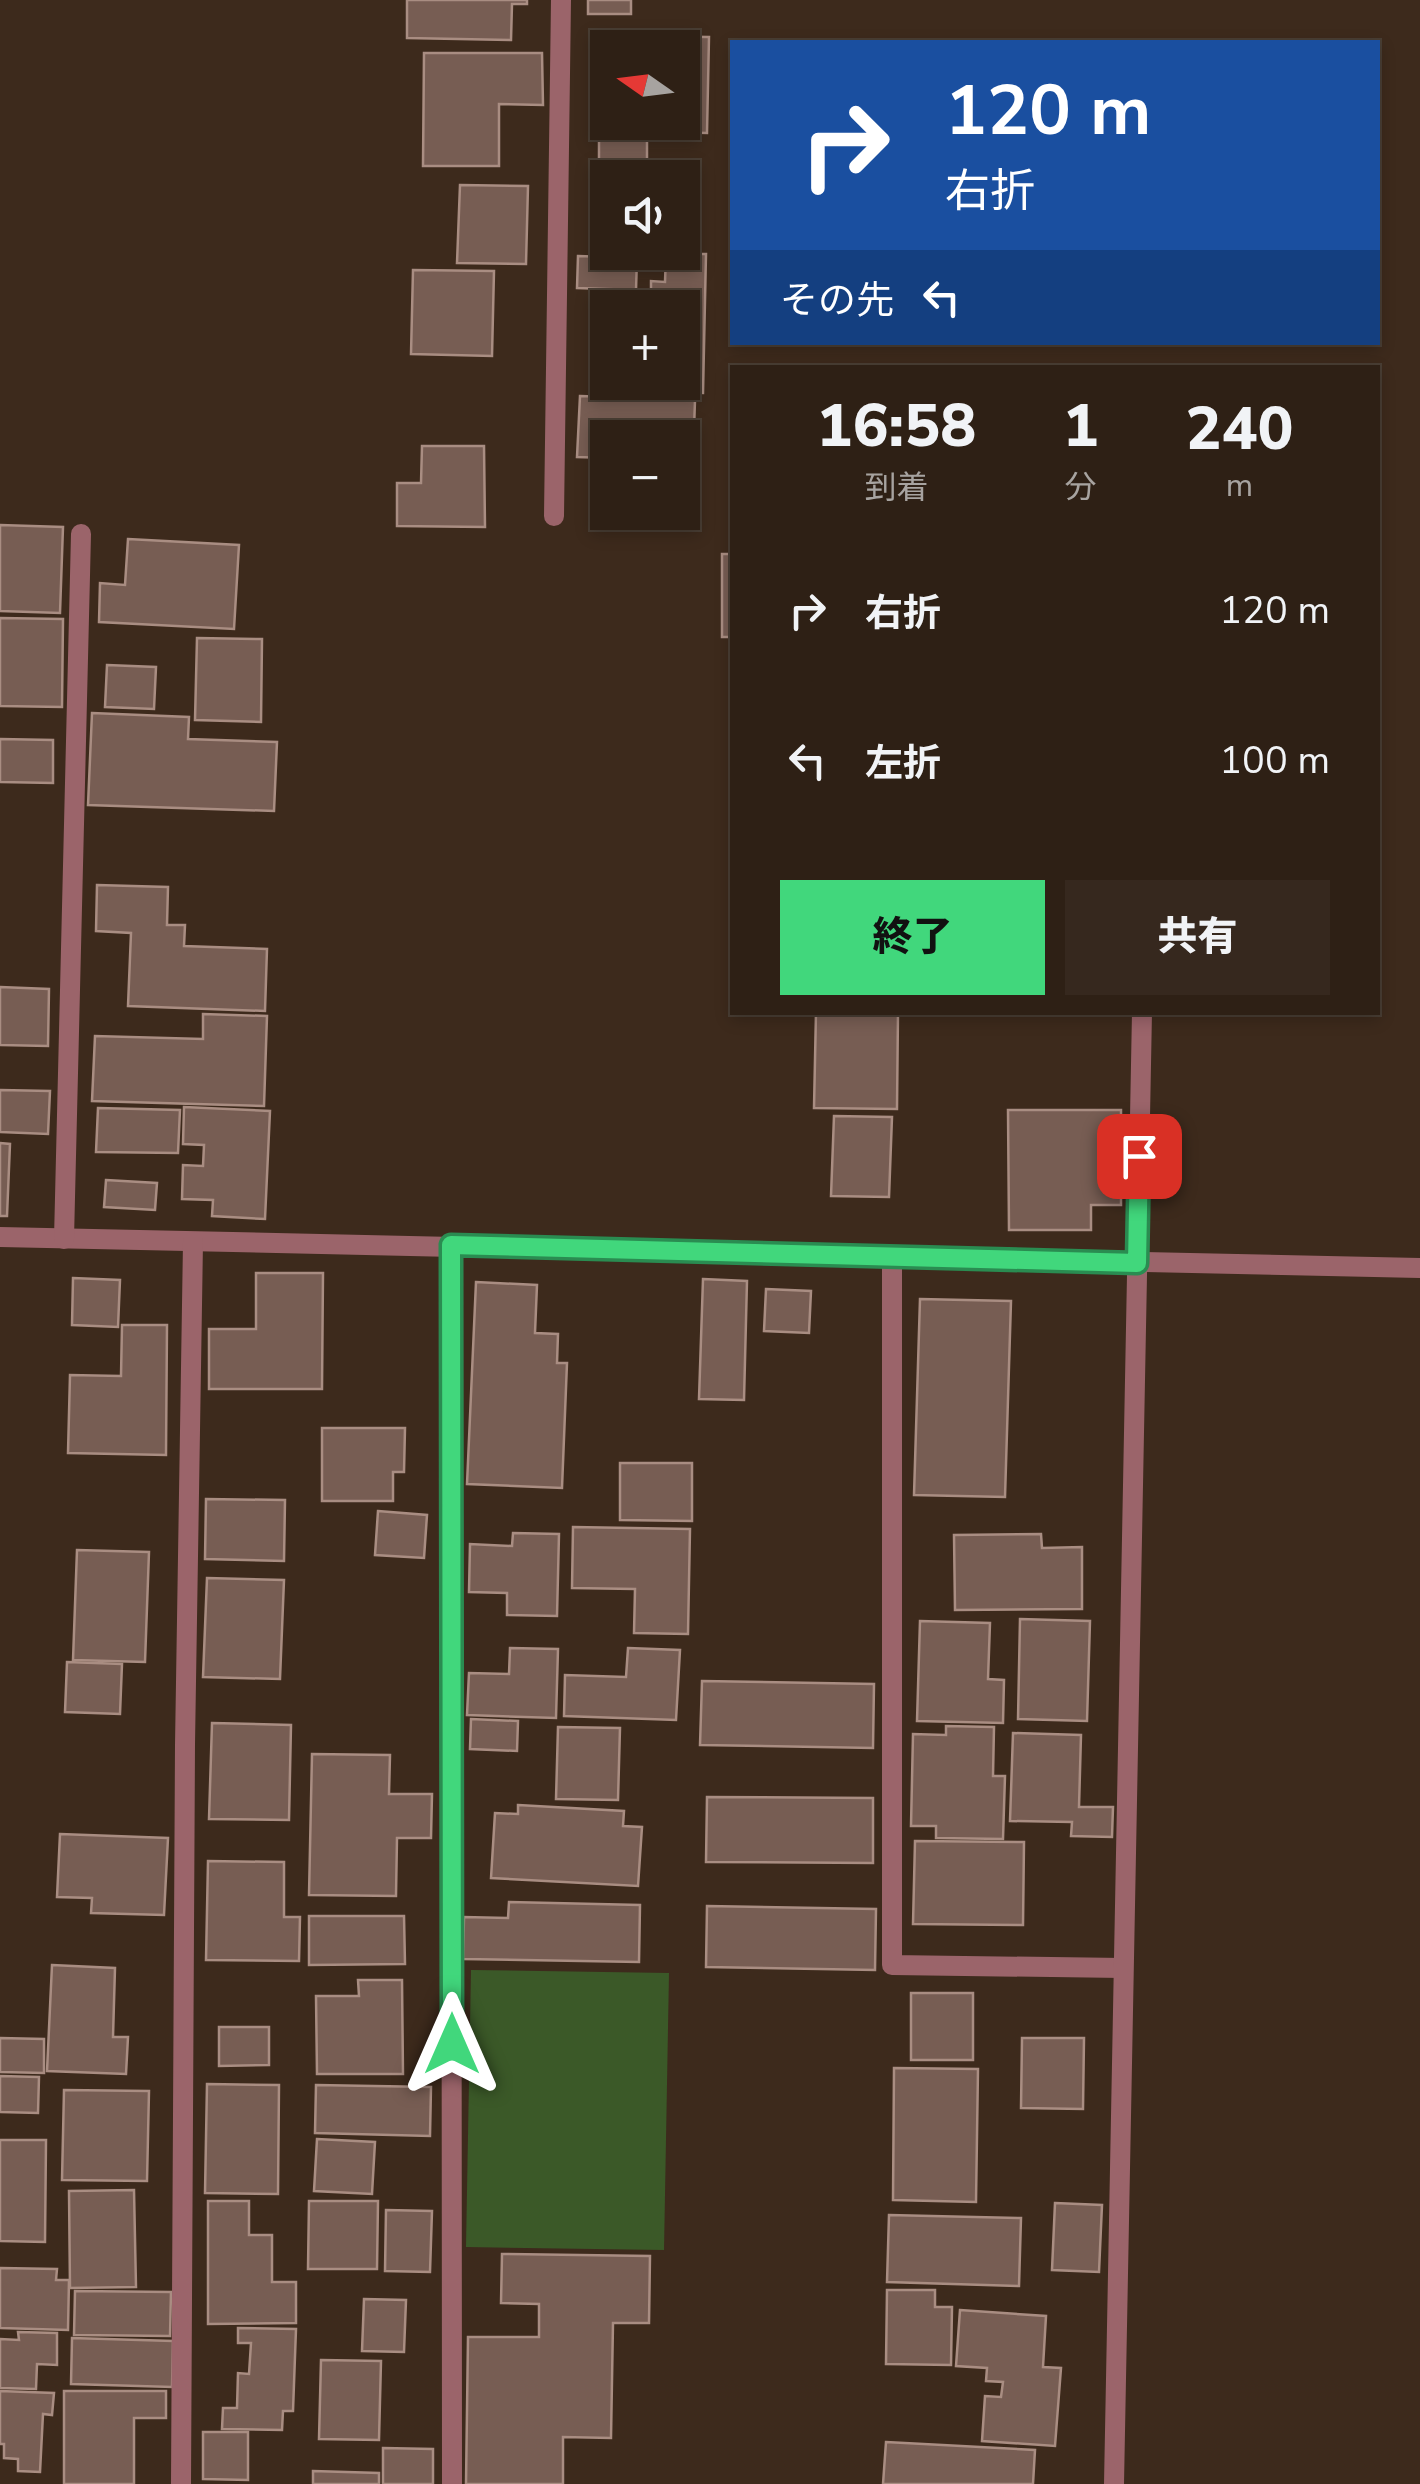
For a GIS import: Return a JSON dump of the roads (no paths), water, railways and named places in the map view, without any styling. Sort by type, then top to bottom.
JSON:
[{"type":"street","points":[[554,516],[561,0]]},
{"type":"street","points":[[64,1239],[80,534]]},
{"type":"street","points":[[1114,2484],[1142,1015]]},
{"type":"street","points":[[0,1238],[1420,1268]]},
{"type":"street","points":[[181,2484],[185,1745],[193,1242]]},
{"type":"street","points":[[451,1245],[452,2484]]},
{"type":"street","points":[[892,1259],[892,1965],[1123,1968]]}]
